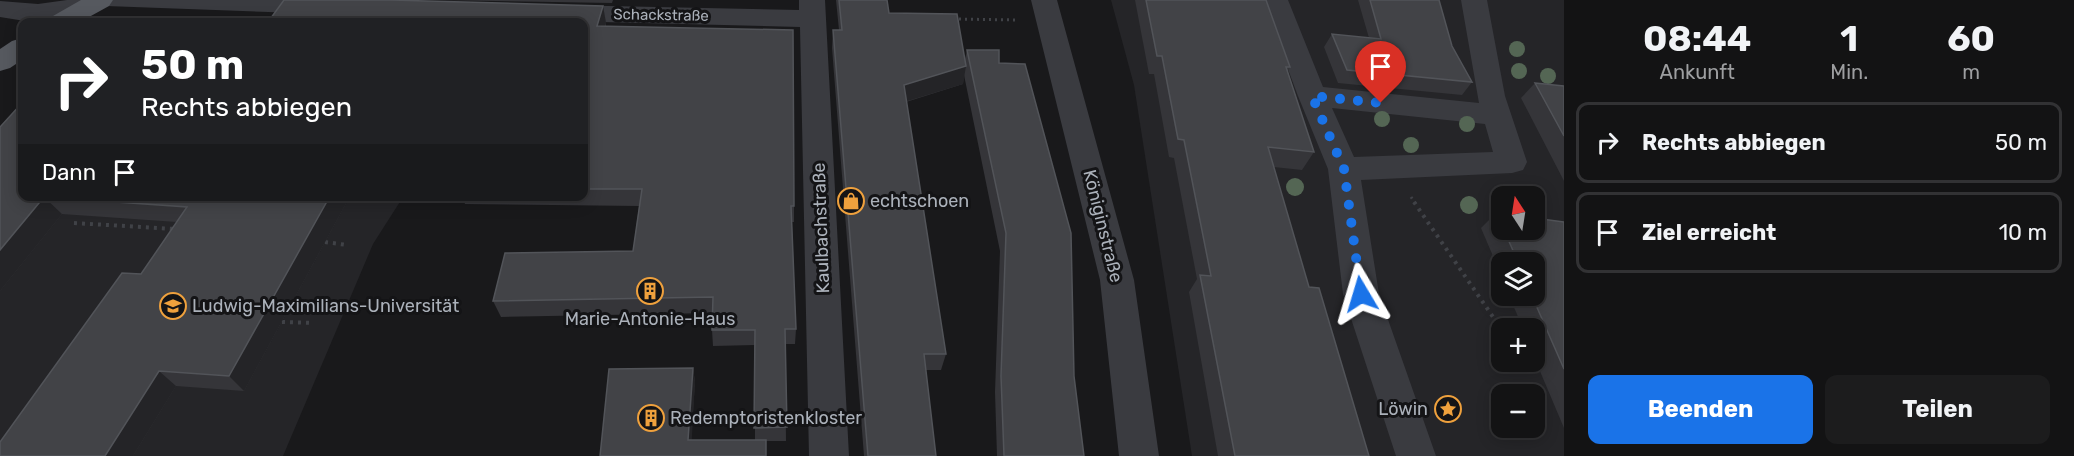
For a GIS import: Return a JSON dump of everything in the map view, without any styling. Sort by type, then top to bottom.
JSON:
[{"type":"main road","points":[[69,18],[100,0]]},
{"type":"main road","points":[[0,62],[18,50]]},
{"type":"street","points":[[0,9],[20,14],[32,14],[63,10],[100,0]]},
{"type":"street","points":[[112,0],[345,7]]},
{"type":"street","points":[[1275,0],[1312,96],[1344,169],[1361,294],[1416,456]]},
{"type":"street","points":[[1344,169],[1512,162],[1491,96],[1474,0]]},
{"type":"street","name":"Schackstraße","points":[[542,12],[813,9]]},
{"type":"street","name":"Kaulbachstraße","points":[[813,9],[830,456]]},
{"type":"street","name":"Königinstraße","points":[[1047,10],[1057,41],[1117,280],[1139,456]]},
{"type":"street","points":[[1312,96],[1497,115]]},
{"type":"path","points":[[950,19],[1047,10]]},
{"type":"path","points":[[1390,167],[1467,282],[1495,318]]},
{"type":"path","points":[[75,223],[186,230]]},
{"type":"path","points":[[325,242],[347,244]]},
{"type":"path","points":[[282,322],[314,323]]},
{"type":"shaded area","points":[[1111,0],[1564,0],[1564,456],[1192,456],[1134,85]]},
{"type":"shaded area","name":"Ludwig-Maximilians-Universität","points":[[0,163],[18,190],[18,201],[400,201],[373,244],[283,456],[0,456]]},
{"type":"building","points":[[284,0],[391,0],[603,6],[597,26],[793,30],[794,206],[791,206],[796,329],[785,329],[787,427],[754,428],[755,330],[712,330],[713,297],[493,301],[505,253],[633,251],[642,189],[588,189],[588,18],[271,18]]},
{"type":"building","points":[[839,0],[887,0],[889,13],[957,14],[966,66],[904,85],[946,354],[924,354],[936,456],[868,456],[833,30],[842,30]]},
{"type":"building","points":[[1146,0],[1266,0],[1290,67],[1286,67],[1314,152],[1268,147],[1309,287],[1319,288],[1369,456],[1235,456],[1200,275],[1211,276],[1184,140],[1178,139],[1162,56],[1157,56]]},
{"type":"building","points":[[1370,0],[1439,0],[1452,46],[1472,82],[1347,70],[1332,34],[1381,39]]},
{"type":"building","points":[[967,50],[999,50],[999,63],[1025,64],[1071,233],[1074,376],[1084,456],[1004,456],[1001,376],[1006,233]]},
{"type":"building","points":[[1535,83],[1564,86],[1564,136]]},
{"type":"building","points":[[18,107],[18,201],[41,201],[0,250],[0,127]]},
{"type":"building","points":[[101,201],[327,201],[229,376],[159,371],[105,456],[0,456],[0,442],[122,273],[141,274],[187,207]]},
{"type":"building","points":[[1545,219],[1564,222],[1564,369],[1545,326],[1545,318],[1542,318],[1536,306],[1545,306],[1545,252],[1514,252],[1508,240],[1545,240]]},
{"type":"building","name":"Redemptoristenkloster","points":[[693,368],[688,440],[766,440],[766,456],[600,456],[609,369]]},
{"type":"place","name":"echtschoen","points":[[851,201]]},
{"type":"place","name":"Marie-Antonie-Haus","points":[[650,291]]},
{"type":"place","name":"Ludwig-Maximilians-Universität","points":[[173,306]]},
{"type":"place","name":"Löwin","points":[[1448,409]]},
{"type":"place","name":"Redemptoristenkloster","points":[[651,418]]},
{"type":"route","points":[[1361,294],[1344,169],[1312,96],[1381,103]]}]
